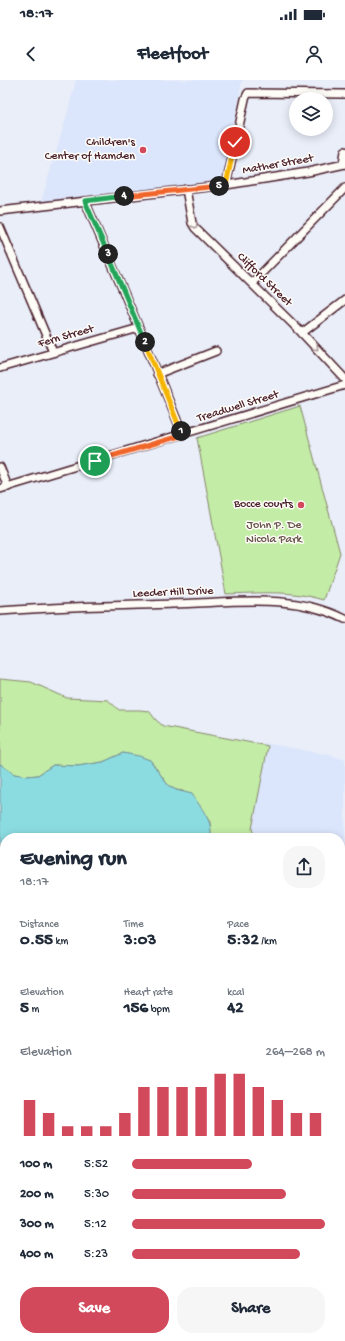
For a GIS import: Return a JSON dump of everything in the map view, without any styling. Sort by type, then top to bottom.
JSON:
[{"type":"street","points":[[226,185],[245,99],[248,93],[345,94]]},
{"type":"street","points":[[344,164],[345,151]]},
{"type":"street","name":"Mather Street","points":[[0,211],[226,185],[308,172],[344,164]]},
{"type":"street","points":[[252,283],[345,188]]},
{"type":"street","name":"Clifford Street","points":[[186,189],[192,223],[195,228],[302,333],[345,379]]},
{"type":"street","points":[[85,201],[183,435]]},
{"type":"street","points":[[0,227],[53,352]]},
{"type":"street","points":[[302,333],[345,300]]},
{"type":"street","name":"Fern Street","points":[[0,368],[139,328]]},
{"type":"street","points":[[157,374],[216,351]]},
{"type":"street","name":"Treadwell Street","points":[[0,489],[345,385]]},
{"type":"street","points":[[0,468],[8,487]]},
{"type":"street","name":"Leeder Hill Drive","points":[[0,611],[33,608],[186,604],[268,600],[311,606],[333,613],[345,619]]},
{"type":"shaded area","name":"Children's Center of Hamden","points":[[76,80],[242,80],[223,185],[41,202]]},
{"type":"shaded area","points":[[264,743],[330,755],[345,760],[345,833],[249,833]]},
{"type":"green space","name":"John P. De Nicola Park","points":[[300,406],[340,553],[324,600],[287,593],[226,594],[197,438]]},
{"type":"green space","points":[[0,679],[31,682],[67,698],[108,700],[119,710],[149,711],[163,726],[268,746],[252,829],[253,833],[211,833],[210,822],[205,815],[183,791],[176,790],[168,785],[150,760],[123,753],[103,762],[78,766],[53,765],[38,775],[27,776],[14,774],[0,764]]},
{"type":"water","points":[[123,753],[150,760],[168,785],[176,790],[192,794],[209,821],[211,833],[0,833],[0,764],[14,774],[27,776],[38,775],[53,765],[78,766],[103,762]]},
{"type":"place","name":"Children's Center of Hamden","points":[[143,150]]},
{"type":"place","name":"Bocce courts","points":[[301,505]]},
{"type":"route","points":[[95,461],[183,435],[85,201],[226,185],[235,142]]}]
